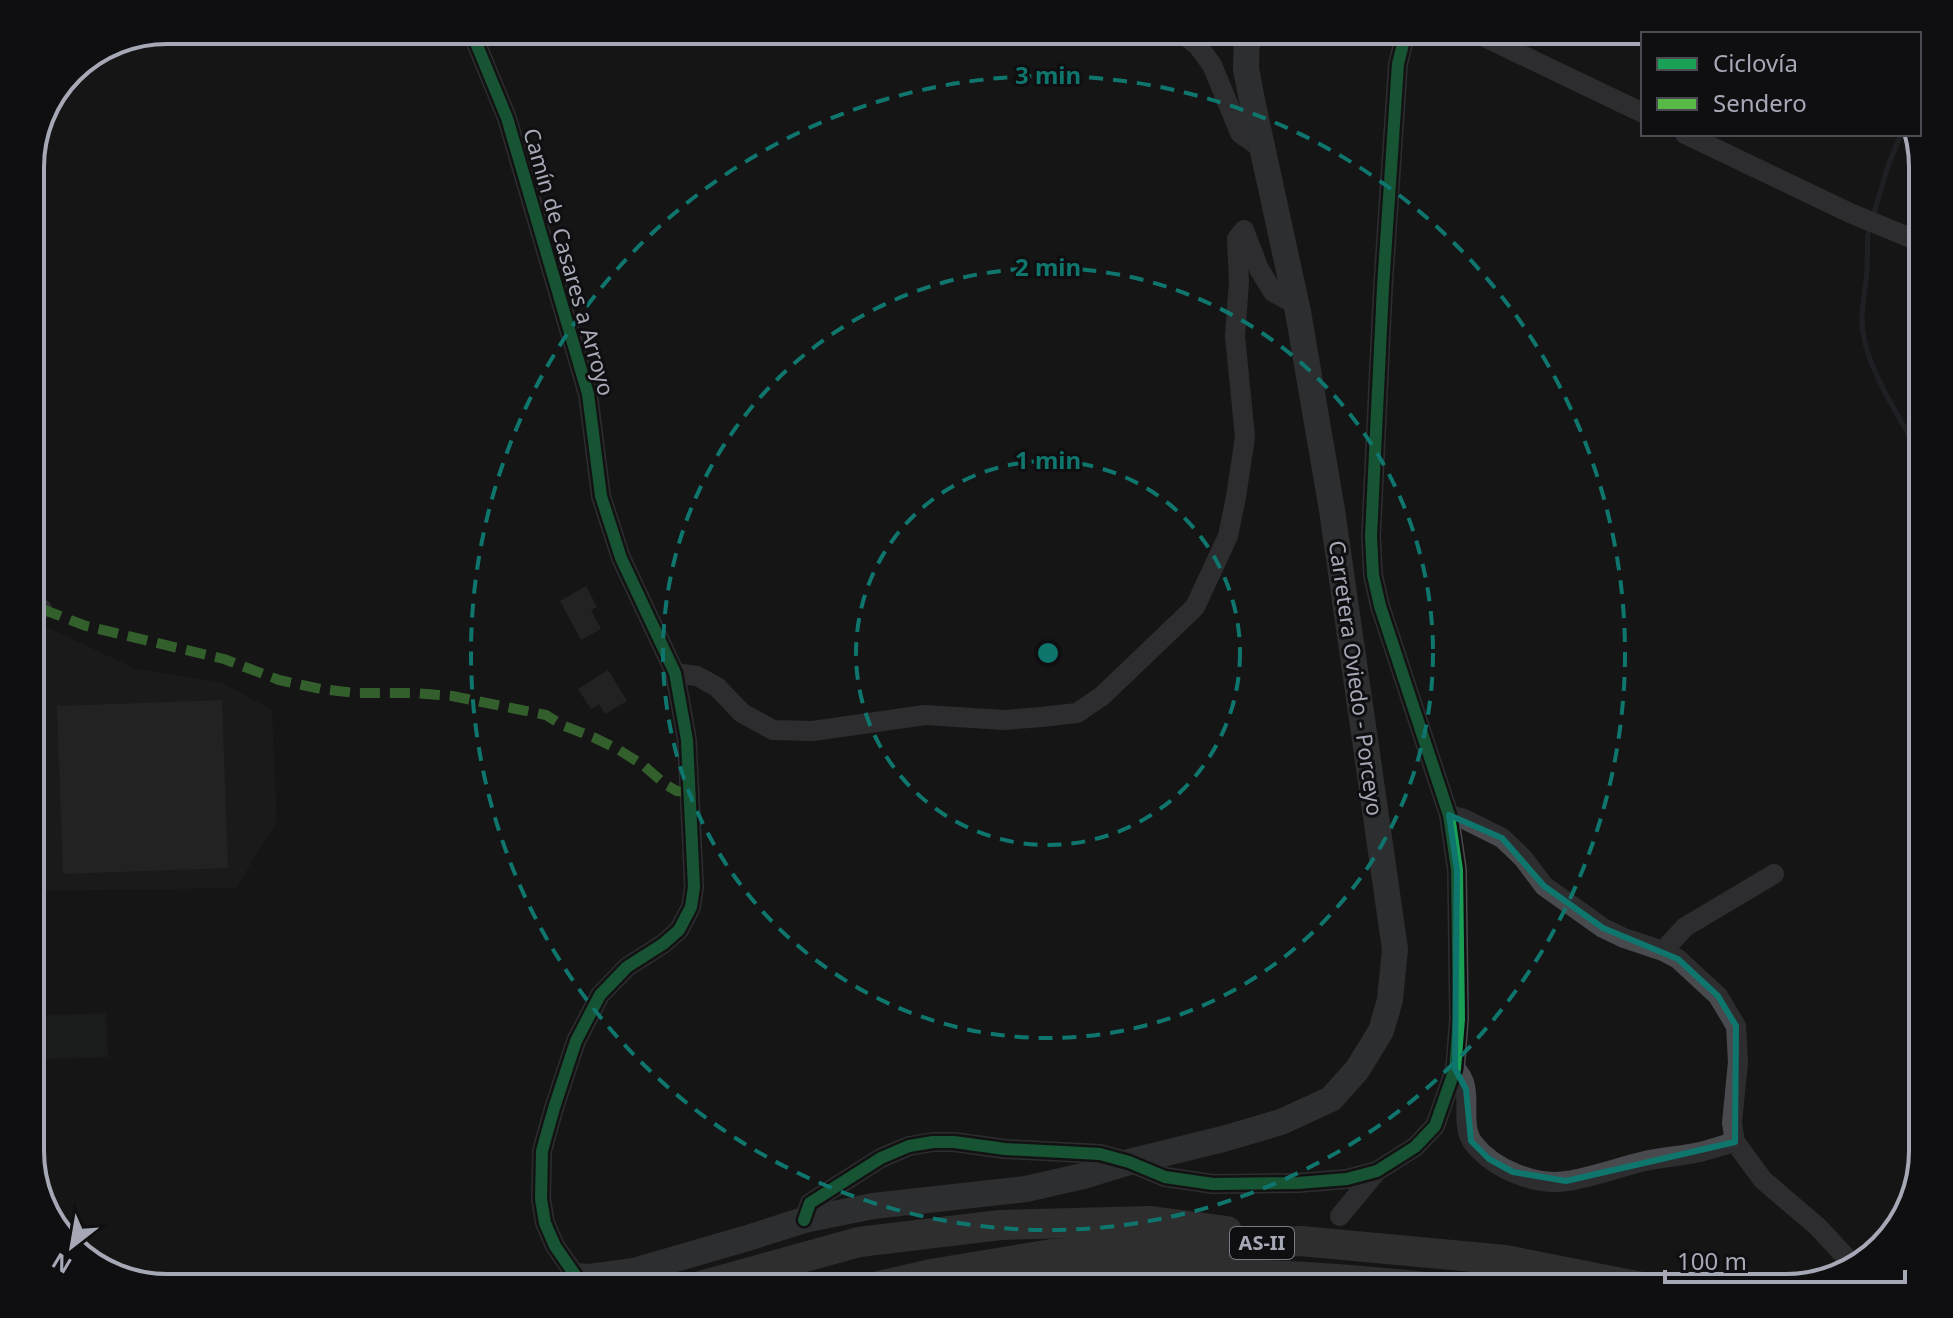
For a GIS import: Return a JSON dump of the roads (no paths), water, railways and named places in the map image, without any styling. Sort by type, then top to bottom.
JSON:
[{"type":"highway","points":[[744,1274],[859,1242],[1000,1225],[1151,1221],[1301,1241]]},
{"type":"highway","name":"AS-II","points":[[931,1274],[1052,1254],[1301,1241],[1505,1260],[1577,1274]]},
{"type":"highway","points":[[1202,1274],[1209,1273]]},
{"type":"highway","name":"AS-II","points":[[1188,1274],[1228,1274]]},
{"type":"main road","name":"Carretera Oviedo - Porceyo","points":[[639,1274],[804,1220],[873,1206],[1026,1189],[1281,1122],[1331,1099],[1357,1070],[1381,1031],[1390,1000],[1395,949],[1332,510],[1297,305],[1246,69],[1247,44]]},
{"type":"street","name":"Camín de Casares a Arroyo","points":[[476,44],[507,118],[588,394],[601,496],[621,558],[675,673],[687,740],[694,887],[691,907],[679,930],[627,967],[600,995],[576,1041],[542,1151],[541,1199],[545,1223],[555,1246],[574,1274]]},
{"type":"street","points":[[1196,44],[1212,65],[1240,133],[1261,148]]},
{"type":"street","points":[[1129,1162],[1165,1177],[1213,1184],[1298,1183],[1347,1179],[1377,1171],[1415,1147],[1435,1126],[1455,1069],[1459,1019],[1457,870],[1449,815],[1380,606],[1373,575],[1371,536],[1383,287],[1398,64],[1403,44]]},
{"type":"street","points":[[1499,44],[1641,112]]},
{"type":"street","points":[[1689,136],[1909,238]]},
{"type":"street","points":[[675,673],[697,676],[707,681],[742,713],[773,730],[813,731],[925,715],[1004,720],[1077,713],[1102,696],[1195,607],[1228,536],[1245,437],[1235,336],[1239,282],[1237,239],[1244,230],[1259,269],[1273,292],[1297,305]]},
{"type":"street","points":[[1449,815],[1502,838],[1523,858],[1544,886],[1603,928],[1678,959],[1718,996],[1736,1026],[1738,1062],[1732,1123],[1735,1142],[1763,1180],[1818,1227],[1846,1257]]},
{"type":"street","points":[[1663,951],[1685,927],[1774,874]]},
{"type":"street","points":[[1455,1069],[1461,1074],[1466,1089],[1471,1141],[1489,1159],[1513,1172],[1541,1180],[1566,1181],[1735,1142]]},
{"type":"street","name":"Carretera Oviedo - Porceyo","points":[[804,1220],[810,1203],[881,1158],[909,1146],[954,1142],[1005,1149],[1100,1154],[1129,1162]]},
{"type":"street","points":[[1340,1216],[1377,1171]]},
{"type":"waterway","points":[[1873,216],[1900,136]]},
{"type":"waterway","points":[[1870,226],[1863,332],[1872,365],[1909,436]]}]
